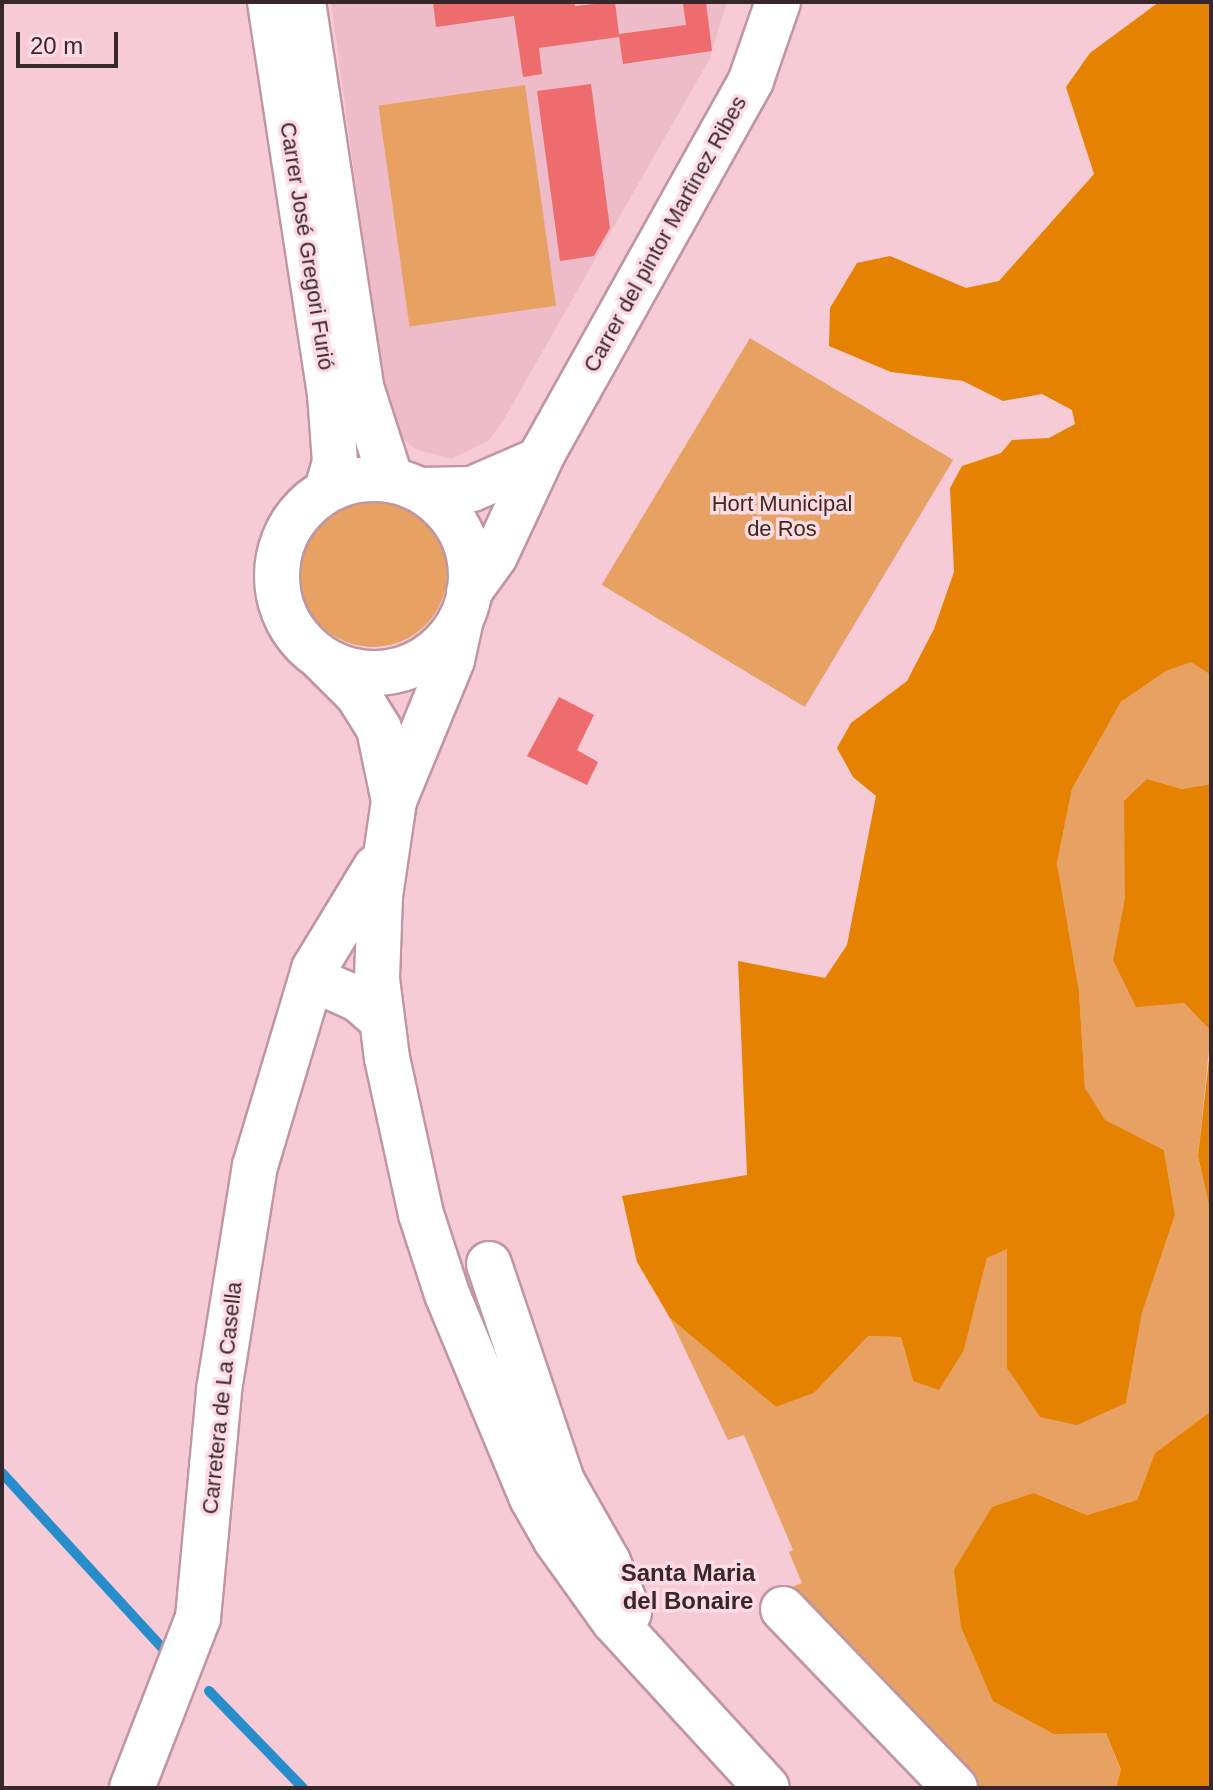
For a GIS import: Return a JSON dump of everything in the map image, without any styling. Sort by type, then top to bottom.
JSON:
[{"type":"street","name":"Carrer José Gregori Furió","points":[[270,2],[330,394],[335,462],[327,490]]},
{"type":"street","name":"Carrer José Gregori Furió","points":[[303,2],[362,390],[406,485]]},
{"type":"street","name":"Carrer del pintor Martinez Ribes","points":[[465,606],[532,485],[539,460],[751,80],[778,2]]},
{"type":"street","points":[[394,801],[379,729],[358,695],[298,636],[281,606],[277,573],[283,540],[301,511],[327,490],[359,479],[472,489],[539,460]]},
{"type":"street","points":[[406,485],[446,510],[463,537],[470,564],[465,606],[452,660],[394,801],[385,851],[378,935],[382,1020],[394,1103],[421,1214],[447,1294],[532,1498],[587,1586],[767,1788]]},
{"type":"street","points":[[322,659],[352,671],[385,673],[416,664],[442,645],[465,606]]},
{"type":"street","name":"Carretera de La Casella","points":[[132,1788],[198,1618],[219,1390],[240,1244],[255,1166],[314,994],[314,969],[385,851]]},
{"type":"street","points":[[314,994],[378,935]]},
{"type":"street","points":[[314,994],[359,1000],[382,1020]]},
{"type":"street","points":[[489,1264],[562,1481],[608,1562],[649,1659]]},
{"type":"street","points":[[783,1609],[955,1788]]},
{"type":"shaded area","points":[[331,2],[727,2],[709,60],[503,421],[488,441],[451,459],[415,449],[401,437],[386,405]]},
{"type":"shaded area","points":[[1159,2],[1211,2],[1211,675],[1191,662],[1166,671],[1121,702],[1072,789],[1057,863],[1079,991],[1085,1088],[1105,1120],[1164,1150],[1175,1215],[1142,1313],[1126,1403],[1077,1425],[1040,1417],[1007,1368],[1007,1249],[987,1258],[964,1350],[939,1390],[913,1381],[901,1337],[868,1336],[814,1393],[776,1407],[670,1318],[637,1262],[622,1196],[747,1175],[738,961],[825,978],[847,945],[876,796],[853,777],[837,748],[851,723],[907,681],[934,629],[954,572],[950,488],[962,466],[1001,453],[1012,440],[1049,438],[1075,424],[1072,410],[1042,394],[1003,401],[963,381],[891,372],[829,346],[830,308],[857,263],[890,256],[966,288],[999,281],[1094,174],[1066,87],[1090,53]]},
{"type":"shaded area","points":[[1147,779],[1182,789],[1211,784],[1211,1031],[1184,1003],[1136,1007],[1113,960],[1125,897],[1124,801]]},
{"type":"shaded area","points":[[1211,1042],[1211,1286],[1209,1205],[1198,1156]]},
{"type":"shaded area","points":[[1211,1411],[1211,1788],[1116,1788],[1121,1770],[1106,1733],[1054,1734],[993,1701],[961,1627],[954,1570],[992,1507],[1034,1493],[1087,1515],[1137,1500],[1155,1453]]},
{"type":"green space","points":[[525,85],[556,306],[409,326],[378,106]]},
{"type":"green space","name":"Hort Municipal de Ros","points":[[750,338],[953,460],[805,707],[602,585]]},
{"type":"green space","points":[[373,499],[401,505],[425,521],[441,545],[447,573],[441,601],[425,625],[401,641],[373,647],[345,641],[321,625],[305,601],[299,573],[305,545],[321,521],[345,505]]},
{"type":"green space","points":[[1191,661],[1211,675],[1211,784],[1182,789],[1147,779],[1125,852],[1125,897],[1113,960],[1184,1003],[1211,1031],[1198,1156],[1209,1205],[1211,1411],[1155,1453],[1137,1500],[1087,1515],[1034,1493],[1054,1733],[1106,1733],[1121,1771],[1116,1788],[967,1788],[783,1591],[802,1583],[789,1552],[793,1550],[744,1435],[728,1440],[670,1318],[776,1407],[814,1393],[867,1336],[901,1337],[913,1381],[964,1350],[987,1258],[1007,1248],[1010,1305],[1126,1403],[1142,1313],[1175,1215],[1164,1150],[1104,1120],[1085,1088],[1079,991],[1057,863],[1072,789],[1121,702],[1166,671]]},
{"type":"building","points":[[433,2],[574,2],[575,6],[615,2],[619,34],[686,25],[683,4],[706,2],[712,51],[623,64],[619,37],[539,48],[542,74],[523,77],[514,16],[436,27]]},
{"type":"building","points":[[591,84],[610,228],[594,256],[560,261],[537,91]]},
{"type":"building","points":[[559,697],[594,715],[577,750],[598,762],[587,785],[527,756]]},
{"type":"waterway","points":[[2,1473],[167,1653]]},
{"type":"waterway","points":[[209,1691],[303,1788]]},
{"type":"district","name":"Santa Maria del Bonaire","points":[[688,1587]]}]
